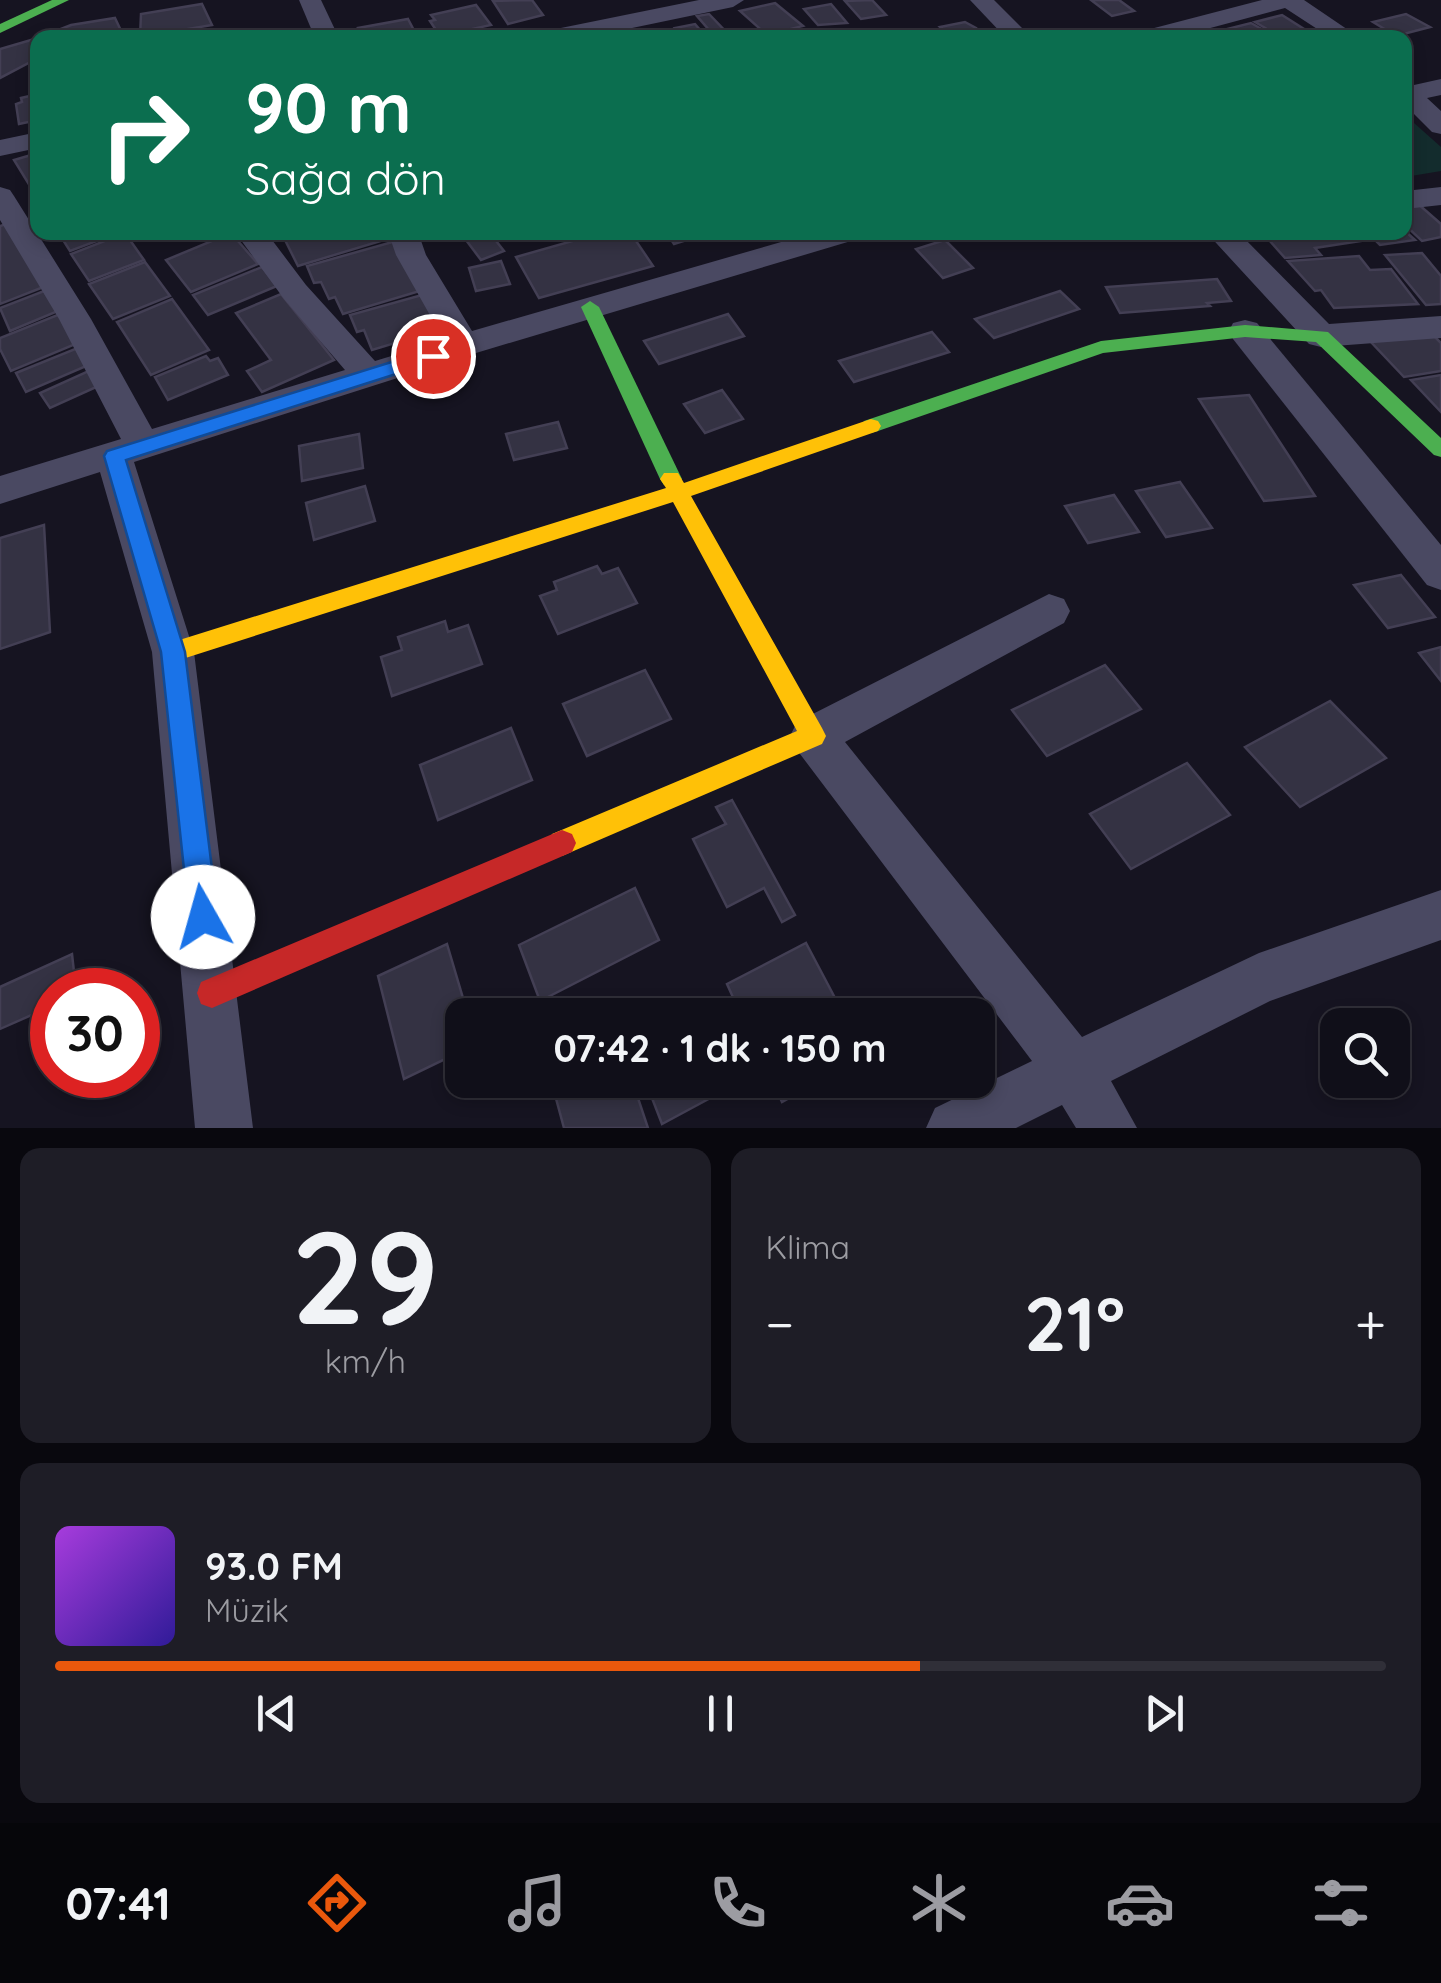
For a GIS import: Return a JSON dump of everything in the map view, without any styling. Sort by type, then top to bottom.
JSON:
[{"type":"street","points":[[0,6],[14,0]]},
{"type":"street","points":[[0,29],[58,2],[79,0]]},
{"type":"street","points":[[310,0],[323,30]]},
{"type":"street","points":[[585,30],[733,0]]},
{"type":"street","points":[[980,0],[1012,30]]},
{"type":"street","points":[[1174,30],[1288,0],[1335,30]]},
{"type":"street","points":[[1418,88],[1441,126]]},
{"type":"street","points":[[0,148],[30,142]]},
{"type":"street","points":[[0,196],[75,319],[129,452],[173,652],[224,1128]]},
{"type":"street","points":[[1412,199],[1441,196]]},
{"type":"street","points":[[256,240],[295,292],[370,377]]},
{"type":"street","points":[[405,240],[464,345]]},
{"type":"street","points":[[0,490],[464,345],[822,240]]},
{"type":"street","points":[[1229,240],[1321,336],[1441,450]]},
{"type":"street","points":[[590,307],[676,492],[813,736],[1072,1069],[1108,1128]]},
{"type":"street","points":[[173,652],[676,492],[1101,347],[1245,331],[1321,336],[1441,327]]},
{"type":"street","points":[[1245,331],[1424,529],[1441,574]]},
{"type":"street","points":[[212,993],[813,736],[1050,611]]},
{"type":"street","points":[[955,1128],[1259,979],[1441,915]]},
{"type":"green space","points":[[1412,121],[1441,147],[1441,171],[1412,176]]},
{"type":"building","points":[[532,0],[543,15],[508,24],[493,1]]},
{"type":"building","points":[[872,0],[886,15],[861,19],[845,1]]},
{"type":"building","points":[[1091,0],[1119,0],[1134,11],[1112,16]]},
{"type":"building","points":[[775,3],[803,26],[761,30],[740,11]]},
{"type":"building","points":[[202,4],[212,25],[140,30],[141,14]]},
{"type":"building","points":[[831,4],[847,23],[818,25],[804,9]]},
{"type":"building","points":[[476,5],[491,25],[436,30],[431,15]]},
{"type":"building","points":[[709,14],[724,30],[709,30],[697,16]]},
{"type":"building","points":[[1406,14],[1430,27],[1412,32],[1386,30],[1373,22]]},
{"type":"building","points":[[1282,15],[1304,29],[1269,30],[1255,22]]},
{"type":"building","points":[[115,18],[121,30],[58,30]]},
{"type":"building","points":[[408,19],[414,30],[359,30]]},
{"type":"building","points":[[965,22],[978,30],[943,30],[940,27]]},
{"type":"building","points":[[1251,23],[1263,30],[1223,30]]},
{"type":"building","points":[[695,24],[700,30],[677,30]]},
{"type":"building","points":[[30,40],[30,62],[0,78],[0,49]]},
{"type":"building","points":[[30,96],[30,122],[19,124],[16,104],[22,102],[21,98]]},
{"type":"building","points":[[30,155],[30,186],[14,160]]},
{"type":"building","points":[[1417,203],[1441,224],[1441,237],[1422,241],[1412,232],[1412,204]]},
{"type":"building","points":[[9,223],[46,286],[0,304],[0,226]]},
{"type":"building","points":[[63,240],[99,240],[70,251]]},
{"type":"building","points":[[107,240],[130,240],[144,260],[89,281],[71,254]]},
{"type":"building","points":[[214,240],[237,240],[258,264],[191,292],[166,260]]},
{"type":"building","points":[[285,240],[384,240],[298,266]]},
{"type":"building","points":[[466,240],[495,240],[504,251],[481,260]]},
{"type":"building","points":[[576,240],[635,240],[653,266],[539,298],[516,257]]},
{"type":"building","points":[[945,240],[973,268],[943,278],[916,249]]},
{"type":"building","points":[[1269,240],[1368,240],[1315,248],[1321,255],[1285,258]]},
{"type":"building","points":[[1375,240],[1415,240],[1380,245]]},
{"type":"building","points":[[396,241],[423,290],[343,314],[335,297],[329,299],[321,282],[314,283],[307,266]]},
{"type":"building","points":[[1422,253],[1441,276],[1441,304],[1426,305],[1385,255]]},
{"type":"building","points":[[1359,256],[1370,270],[1391,269],[1418,304],[1334,308],[1321,290],[1315,291],[1288,261]]},
{"type":"building","points":[[501,261],[510,284],[476,291],[469,268]]},
{"type":"building","points":[[145,262],[170,296],[113,319],[89,284]]},
{"type":"building","points":[[262,267],[277,286],[208,315],[193,295]]},
{"type":"building","points":[[1217,279],[1231,301],[1120,313],[1106,287]]},
{"type":"building","points":[[44,291],[58,311],[10,331],[0,308]]},
{"type":"building","points":[[1060,291],[1079,309],[994,338],[975,319]]},
{"type":"building","points":[[281,294],[334,360],[262,392],[247,371],[271,360],[236,313]]},
{"type":"building","points":[[422,295],[438,330],[372,350],[364,330],[357,332],[350,315]]},
{"type":"building","points":[[172,299],[209,350],[151,375],[117,322]]},
{"type":"building","points":[[60,314],[78,343],[11,371],[0,349],[0,338]]},
{"type":"building","points":[[728,314],[744,336],[659,364],[644,341]]},
{"type":"building","points":[[932,332],[949,352],[854,382],[839,361]]},
{"type":"building","points":[[1433,335],[1441,343],[1441,371],[1404,377],[1370,341]]},
{"type":"building","points":[[80,347],[91,364],[26,392],[16,373]]},
{"type":"building","points":[[206,356],[210,361],[218,358],[228,375],[168,400],[155,377]]},
{"type":"building","points":[[93,369],[103,384],[50,408],[40,393]]},
{"type":"building","points":[[1441,375],[1441,412],[1411,380]]},
{"type":"building","points":[[722,390],[743,419],[705,433],[684,404]]},
{"type":"building","points":[[1249,395],[1315,496],[1264,501],[1199,399]]},
{"type":"building","points":[[558,422],[567,448],[514,460],[506,434]]},
{"type":"building","points":[[359,434],[363,468],[302,481],[299,446]]},
{"type":"building","points":[[1180,482],[1212,528],[1166,537],[1136,491]]},
{"type":"building","points":[[365,486],[375,521],[314,540],[306,503]]},
{"type":"building","points":[[1114,495],[1139,532],[1088,543],[1065,506]]},
{"type":"building","points":[[44,525],[50,632],[0,649],[0,538]]},
{"type":"building","points":[[597,566],[602,574],[618,568],[637,603],[558,634],[540,596],[557,590],[554,582]]},
{"type":"building","points":[[1401,575],[1435,617],[1388,628],[1354,585]]},
{"type":"building","points":[[445,621],[448,632],[468,625],[482,664],[392,696],[381,657],[402,650],[398,637]]},
{"type":"building","points":[[1441,647],[1441,681],[1419,653]]},
{"type":"building","points":[[1105,665],[1141,709],[1047,756],[1012,710]]},
{"type":"building","points":[[645,670],[671,719],[587,756],[563,704]]},
{"type":"building","points":[[1330,701],[1386,758],[1300,807],[1245,747]]},
{"type":"building","points":[[511,728],[532,780],[438,820],[420,765]]},
{"type":"building","points":[[1187,763],[1230,815],[1131,869],[1090,814]]},
{"type":"building","points":[[732,800],[795,915],[782,922],[764,888],[727,907],[693,839],[726,824],[716,807]]},
{"type":"building","points":[[635,888],[659,940],[546,998],[539,998],[519,945]]},
{"type":"building","points":[[806,943],[835,998],[733,998],[727,984]]},
{"type":"building","points":[[447,944],[463,998],[445,998],[445,1059],[404,1079],[378,976]]},
{"type":"building","points":[[72,954],[74,968],[41,968]]},
{"type":"building","points":[[30,973],[30,1016],[0,1029],[0,987]]},
{"type":"building","points":[[556,1098],[638,1098],[648,1128],[564,1128]]},
{"type":"building","points":[[652,1098],[710,1098],[662,1124]]},
{"type":"traffic: fast","points":[[0,29],[63,0]]},
{"type":"traffic: fast","points":[[590,307],[671,479]]},
{"type":"traffic: fast","points":[[871,426],[1101,347],[1245,331],[1321,336],[1441,450]]},
{"type":"traffic: slow","points":[[173,652],[677,493],[871,426]]},
{"type":"traffic: slow","points":[[562,843],[813,736],[671,479]]},
{"type":"traffic: jam","points":[[212,993],[562,843]]},
{"type":"route","points":[[203,917],[173,652],[114,456],[433,356]]}]
